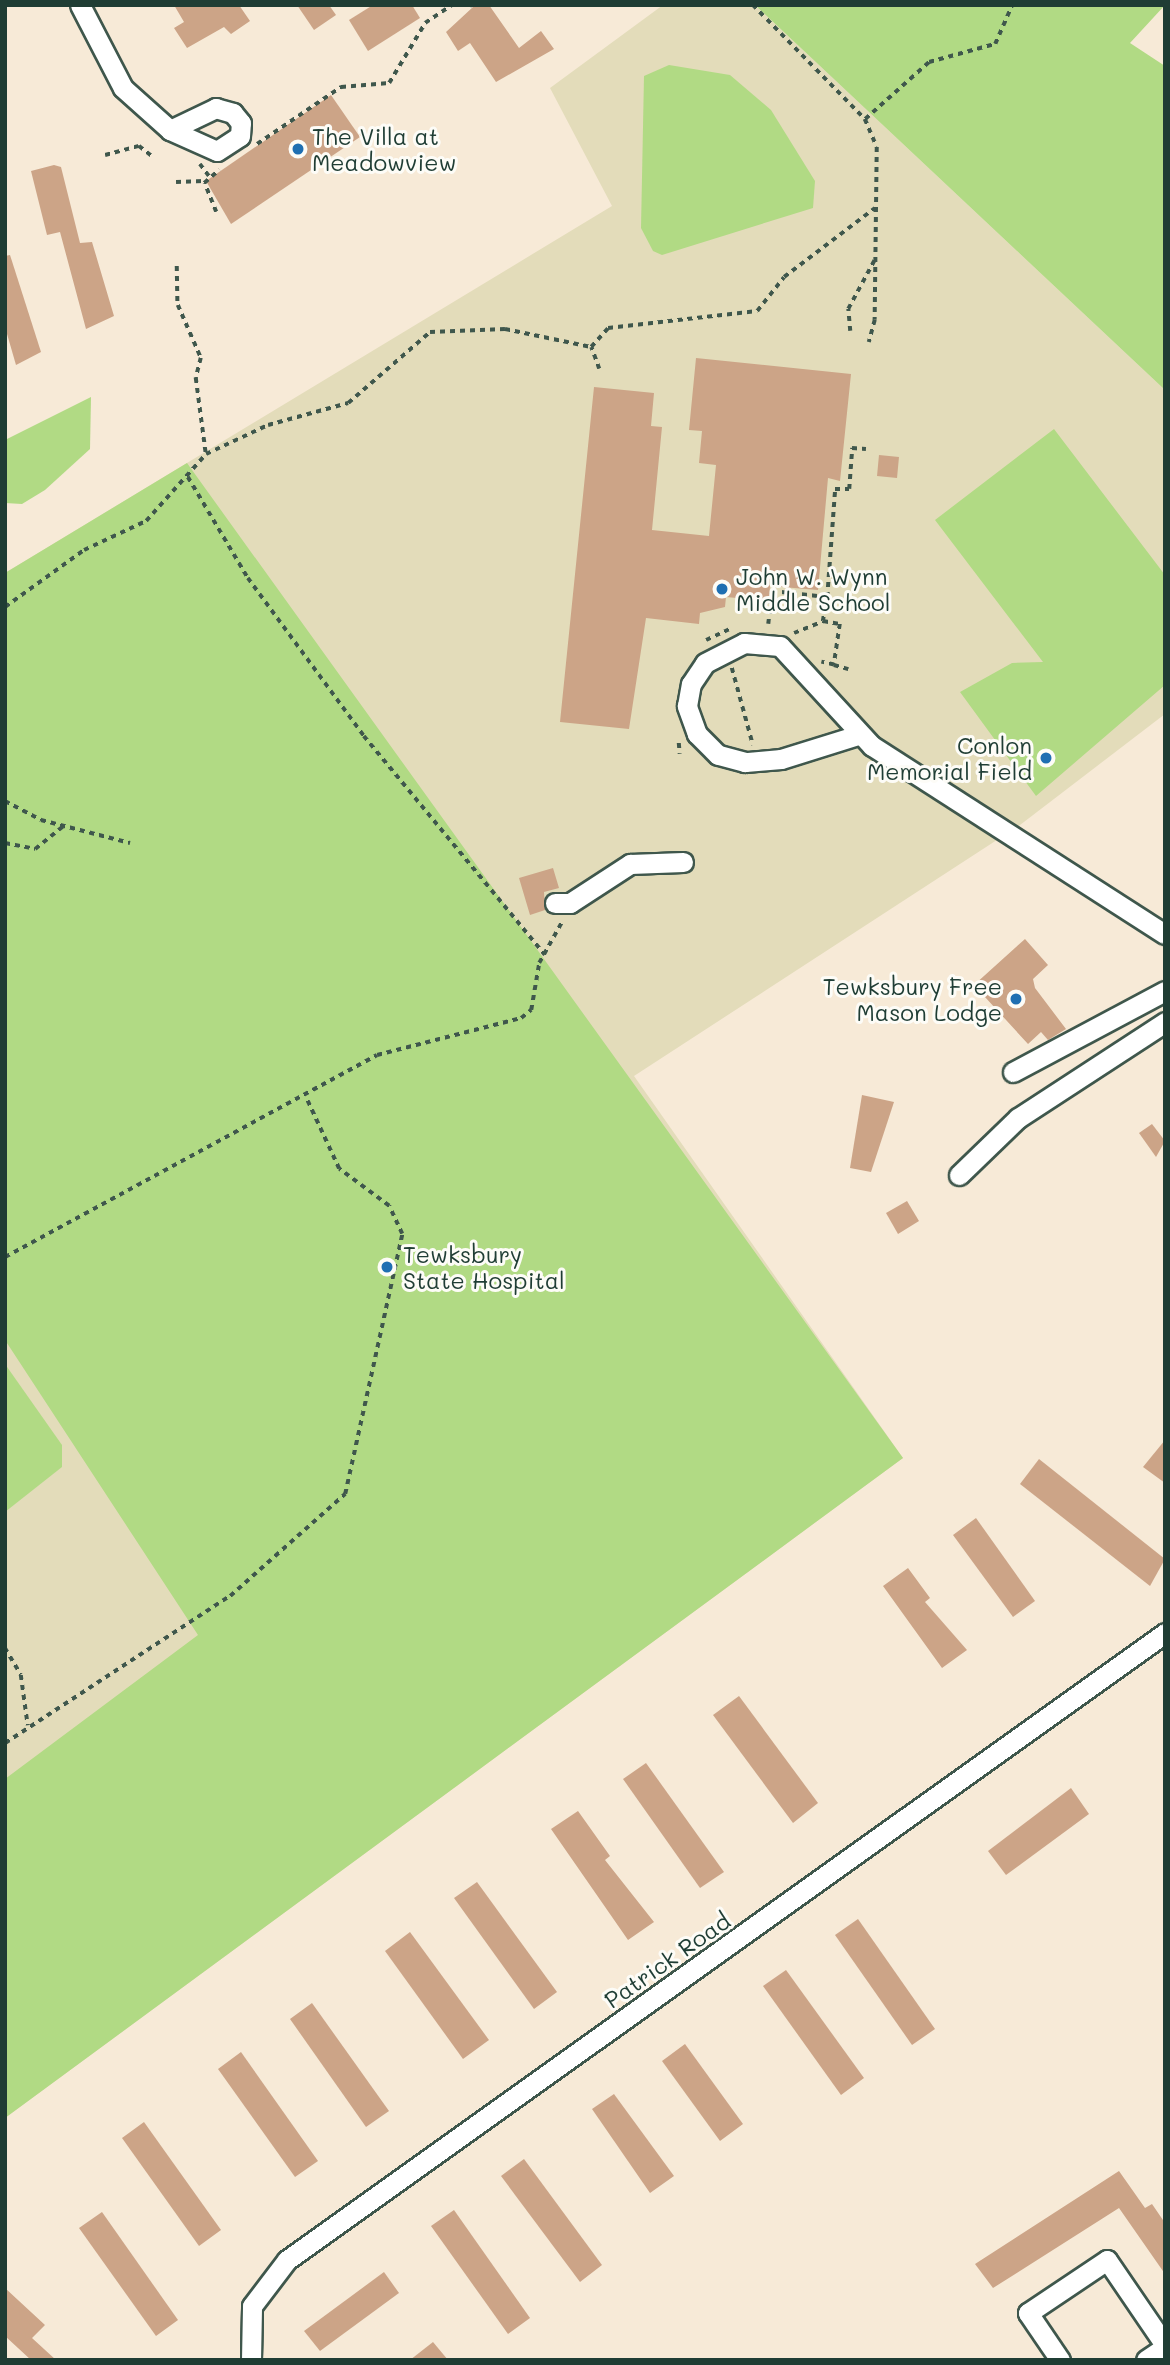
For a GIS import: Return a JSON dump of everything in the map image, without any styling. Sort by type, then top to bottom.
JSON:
[{"type":"street","points":[[80,5],[123,88],[170,130]]},
{"type":"street","points":[[858,735],[756,761],[718,755],[697,734],[687,706],[705,663],[726,651],[759,641],[780,646],[858,735],[1165,934]]},
{"type":"street","points":[[562,903],[630,864],[682,862]]},
{"type":"street","points":[[1013,1072],[1165,991]]},
{"type":"street","points":[[959,1175],[1018,1118],[1165,1021]]},
{"type":"street","name":"Patrick Road","points":[[251,2360],[252,2306],[287,2260],[1165,1633]]},
{"type":"street","points":[[1060,2360],[1028,2313],[1107,2260],[1165,2346],[1146,2360]]},
{"type":"path","points":[[246,151],[341,87],[389,83],[425,23],[452,5]]},
{"type":"path","points":[[753,5],[865,119],[877,147],[876,257],[869,342]]},
{"type":"path","points":[[865,119],[929,62],[995,44],[1012,5]]},
{"type":"path","points":[[105,155],[139,146],[152,157]]},
{"type":"path","points":[[176,182],[204,181],[226,165]]},
{"type":"path","points":[[204,181],[216,212]]},
{"type":"path","points":[[591,347],[608,328],[757,311],[785,278],[876,206]]},
{"type":"path","points":[[850,331],[848,309],[876,257]]},
{"type":"path","points":[[177,267],[178,305],[201,358],[196,378],[206,454]]},
{"type":"path","points":[[5,607],[91,546],[146,521],[166,493],[188,477],[206,454],[268,425],[348,403],[414,342],[438,329],[505,330],[591,347]]},
{"type":"path","points":[[591,347],[599,369]]},
{"type":"path","points":[[823,621],[835,489],[849,489],[852,447],[866,449]]},
{"type":"path","points":[[188,477],[248,578],[364,736],[545,955]]},
{"type":"path","points":[[768,624],[772,591],[827,597]]},
{"type":"path","points":[[720,631],[756,761]]},
{"type":"path","points":[[834,665],[848,669]]},
{"type":"path","points":[[5,801],[65,825],[130,842]]},
{"type":"path","points":[[5,843],[35,849],[65,825]]},
{"type":"path","points":[[5,1257],[263,1113],[306,1098],[400,1045],[521,1018],[531,1010],[562,903]]},
{"type":"path","points":[[5,1743],[230,1596],[345,1494],[402,1234],[389,1206],[339,1169],[306,1098]]},
{"type":"path","points":[[5,1648],[21,1675],[28,1726]]},
{"type":"shaded area","points":[[663,5],[755,5],[1165,390],[1165,714],[1020,825],[634,1076],[903,1458],[5,2118],[5,573],[612,206],[550,88]]},
{"type":"green space","points":[[755,5],[1165,5],[1130,43],[1165,66],[1165,390]]},
{"type":"green space","points":[[669,65],[730,75],[771,110],[815,181],[813,208],[662,255],[653,251],[641,228],[644,76]]},
{"type":"green space","points":[[91,397],[90,449],[45,490],[22,504],[5,503],[5,440]]},
{"type":"green space","points":[[1054,429],[1165,575],[1165,685],[1036,796],[960,692],[1012,663],[1043,662],[935,520]]},
{"type":"green space","name":"Tewksbury State Hospital","points":[[187,463],[903,1458],[5,2118],[5,1779],[198,1635],[5,1340],[5,573]]},
{"type":"green space","points":[[5,1364],[62,1445],[62,1467],[5,1512]]},
{"type":"building","points":[[174,5],[239,5],[250,21],[231,34],[224,27],[187,48],[174,28],[184,22]]},
{"type":"building","points":[[297,5],[329,5],[336,15],[314,30]]},
{"type":"building","points":[[373,5],[412,5],[420,18],[368,51],[349,20]]},
{"type":"building","points":[[489,5],[519,48],[541,31],[554,49],[496,82],[470,43],[458,51],[446,32],[473,7]]},
{"type":"building","name":"The Villa at Meadowview","points":[[331,95],[360,137],[231,224],[206,181]]},
{"type":"building","points":[[54,165],[61,167],[80,243],[92,242],[114,316],[86,329],[60,232],[47,235],[31,171]]},
{"type":"building","points":[[10,255],[41,352],[16,365],[5,327],[5,256]]},
{"type":"building","points":[[696,358],[851,374],[840,481],[828,478],[818,590],[770,586],[769,601],[726,597],[725,607],[700,613],[699,624],[646,618],[629,729],[560,722],[594,387],[654,393],[651,426],[662,427],[652,530],[709,536],[716,465],[699,463],[702,431],[689,430]]},
{"type":"building","points":[[879,455],[899,457],[897,478],[877,476]]},
{"type":"building","points":[[553,868],[559,888],[544,892],[545,910],[530,915],[519,878]]},
{"type":"building","name":"Tewksbury Free Mason Lodge","points":[[1025,939],[1048,965],[1033,979],[1035,988],[1066,1029],[1048,1040],[1041,1032],[1028,1044],[974,985]]},
{"type":"building","points":[[862,1095],[894,1102],[871,1172],[850,1168]]},
{"type":"building","points":[[1152,1124],[1165,1141],[1156,1157],[1139,1133]]},
{"type":"building","points":[[907,1201],[919,1221],[898,1234],[886,1213]]},
{"type":"building","points":[[1165,1440],[1165,1483],[1143,1467]]},
{"type":"building","points":[[1039,1459],[1165,1559],[1150,1586],[1020,1484]]},
{"type":"building","points":[[976,1518],[1035,1601],[1013,1617],[953,1535]]},
{"type":"building","points":[[908,1568],[930,1598],[925,1602],[967,1650],[942,1668],[883,1586]]},
{"type":"building","points":[[739,1696],[818,1803],[793,1823],[713,1715]]},
{"type":"building","points":[[646,1763],[724,1872],[700,1888],[623,1779]]},
{"type":"building","points":[[1071,1788],[1089,1814],[1006,1875],[988,1851]]},
{"type":"building","points":[[578,1811],[610,1856],[605,1860],[654,1922],[628,1940],[551,1829]]},
{"type":"building","points":[[477,1882],[557,1992],[534,2009],[454,1898]]},
{"type":"building","points":[[858,1919],[935,2029],[912,2045],[835,1935]]},
{"type":"building","points":[[410,1932],[489,2040],[463,2059],[385,1951]]},
{"type":"building","points":[[786,1970],[864,2078],[841,2095],[763,1986]]},
{"type":"building","points":[[312,2003],[389,2111],[366,2127],[290,2019]]},
{"type":"building","points":[[685,2044],[743,2124],[720,2141],[662,2061]]},
{"type":"building","points":[[241,2052],[318,2161],[295,2177],[218,2069]]},
{"type":"building","points":[[614,2094],[674,2176],[650,2193],[592,2109]]},
{"type":"building","points":[[144,2122],[221,2230],[199,2246],[122,2138]]},
{"type":"building","points":[[524,2159],[602,2265],[580,2282],[501,2176]]},
{"type":"building","points":[[1119,2171],[1145,2208],[1152,2204],[1165,2223],[1165,2274],[1119,2208],[993,2288],[975,2264]]},
{"type":"building","points":[[454,2210],[530,2318],[508,2334],[431,2226]]},
{"type":"building","points":[[102,2212],[178,2320],[156,2336],[79,2228]]},
{"type":"building","points":[[384,2272],[399,2293],[320,2351],[304,2331]]},
{"type":"building","points":[[5,2288],[45,2325],[32,2338],[56,2360],[31,2360],[5,2336]]},
{"type":"building","points":[[433,2342],[448,2360],[410,2360]]},
{"type":"place","name":"The Villa at Meadowview","points":[[298,149]]},
{"type":"place","name":"John W. Wynn Middle School","points":[[722,589]]},
{"type":"place","name":"Conlon Memorial Field","points":[[1046,758]]},
{"type":"place","name":"Tewksbury Free Mason Lodge","points":[[1016,999]]},
{"type":"place","name":"Tewksbury State Hospital","points":[[387,1267]]}]
